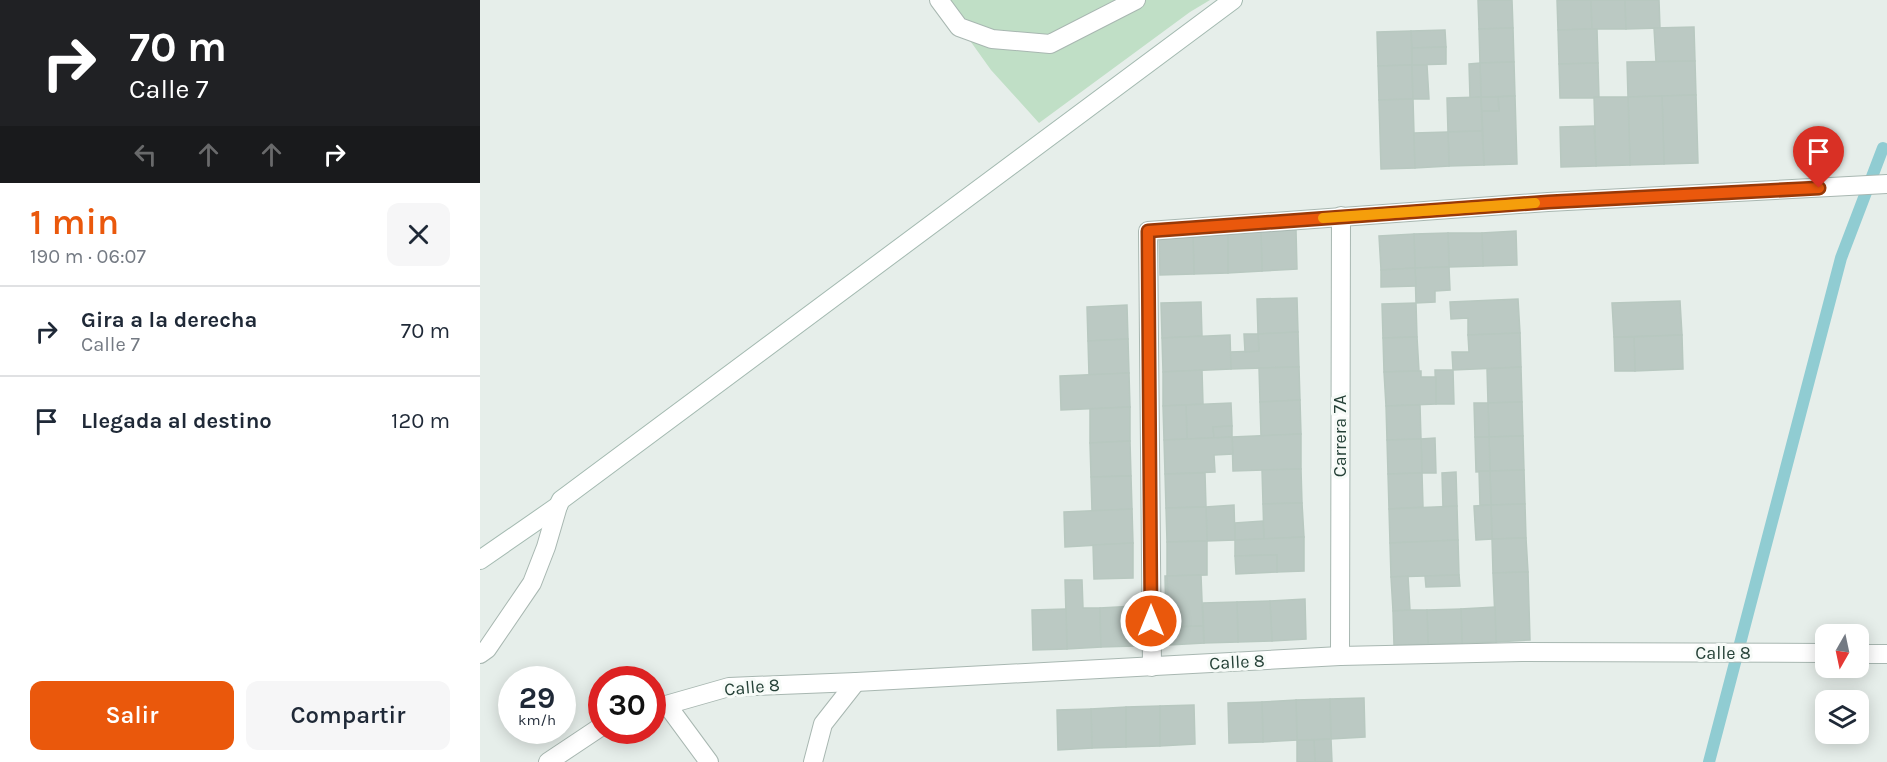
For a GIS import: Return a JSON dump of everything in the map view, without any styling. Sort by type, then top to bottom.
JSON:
[{"type":"street","points":[[939,0],[958,27],[992,39],[1050,44],[1136,0]]},
{"type":"street","points":[[480,654],[487,649],[532,583],[561,500],[1233,0]]},
{"type":"street","points":[[1152,667],[1148,231],[1548,202],[1887,184]]},
{"type":"street","name":"Carrera 7A","points":[[1340,656],[1341,216]]},
{"type":"street","points":[[481,558],[558,506]]},
{"type":"street","name":"Calle 8","points":[[666,705],[729,687],[1340,656],[1522,652],[1815,654]]},
{"type":"street","points":[[1869,654],[1887,654]]},
{"type":"street","points":[[813,762],[823,724],[856,682]]},
{"type":"street","points":[[666,714],[709,762]]},
{"type":"street","points":[[548,762],[588,735]]},
{"type":"green space","points":[[941,0],[1210,0],[1190,12],[1039,123],[991,70]]},
{"type":"building","points":[[1478,0],[1512,0],[1513,28],[1479,29]]},
{"type":"building","points":[[1557,0],[1591,0],[1592,29],[1558,30]]},
{"type":"building","points":[[1591,0],[1625,0],[1626,29],[1592,29]]},
{"type":"building","points":[[1625,0],[1659,0],[1660,28],[1626,29]]},
{"type":"building","points":[[1694,27],[1695,61],[1656,62],[1654,28]]},
{"type":"building","points":[[1513,28],[1514,62],[1480,63],[1479,29]]},
{"type":"building","points":[[1597,29],[1598,63],[1559,64],[1558,30]]},
{"type":"building","points":[[1445,30],[1446,47],[1412,48],[1411,31]]},
{"type":"building","points":[[1411,31],[1412,65],[1378,66],[1377,32]]},
{"type":"building","points":[[1446,47],[1446,64],[1412,65],[1412,48]]},
{"type":"building","points":[[1695,61],[1696,95],[1628,97],[1627,62]]},
{"type":"building","points":[[1514,62],[1515,96],[1481,97],[1480,63]]},
{"type":"building","points":[[1480,63],[1481,97],[1470,98],[1469,64]]},
{"type":"building","points":[[1598,63],[1599,98],[1560,98],[1559,64]]},
{"type":"building","points":[[1412,65],[1413,99],[1379,100],[1378,66]]},
{"type":"building","points":[[1412,65],[1427,65],[1429,99],[1413,99]]},
{"type":"building","points":[[1696,95],[1698,163],[1664,164],[1662,96]]},
{"type":"building","points":[[1515,96],[1517,164],[1484,165],[1482,111],[1499,111],[1498,97]]},
{"type":"building","points":[[1662,96],[1664,164],[1630,165],[1628,97]]},
{"type":"building","points":[[1481,97],[1482,131],[1448,132],[1447,98]]},
{"type":"building","points":[[1481,97],[1498,97],[1499,111],[1482,111]]},
{"type":"building","points":[[1594,97],[1628,97],[1630,165],[1596,166]]},
{"type":"building","points":[[1413,99],[1415,168],[1381,169],[1379,100]]},
{"type":"building","points":[[1594,126],[1596,166],[1561,167],[1560,127]]},
{"type":"building","points":[[1482,131],[1484,165],[1449,166],[1448,132]]},
{"type":"building","points":[[1448,132],[1449,166],[1415,168],[1414,133]]},
{"type":"building","points":[[1296,230],[1297,269],[1262,271],[1261,231]]},
{"type":"building","points":[[1261,231],[1262,271],[1228,273],[1228,232]]},
{"type":"building","points":[[1516,231],[1517,265],[1483,266],[1482,233]]},
{"type":"building","points":[[1228,232],[1228,273],[1194,274],[1193,234]]},
{"type":"building","points":[[1448,233],[1482,233],[1483,266],[1449,267]]},
{"type":"building","points":[[1448,233],[1449,267],[1415,268],[1414,234]]},
{"type":"building","points":[[1193,234],[1194,274],[1160,275],[1159,236]]},
{"type":"building","points":[[1414,234],[1415,268],[1381,270],[1379,236]]},
{"type":"building","points":[[1449,267],[1450,290],[1435,291],[1435,302],[1416,303],[1415,268]]},
{"type":"building","points":[[1415,268],[1416,286],[1381,287],[1381,270]]},
{"type":"building","points":[[1297,298],[1298,332],[1258,334],[1257,299]]},
{"type":"building","points":[[1518,299],[1520,333],[1468,335],[1468,318],[1451,319],[1450,302]]},
{"type":"building","points":[[1680,301],[1682,335],[1614,337],[1612,303]]},
{"type":"building","points":[[1201,302],[1202,336],[1162,338],[1161,303]]},
{"type":"building","points":[[1416,303],[1417,337],[1383,338],[1382,304]]},
{"type":"building","points":[[1127,305],[1128,339],[1088,341],[1087,307]]},
{"type":"building","points":[[1298,332],[1299,367],[1231,369],[1230,352],[1259,351],[1258,334]]},
{"type":"building","points":[[1520,333],[1521,367],[1453,370],[1452,352],[1469,352],[1468,335]]},
{"type":"building","points":[[1244,334],[1258,334],[1259,351],[1245,352]]},
{"type":"building","points":[[1230,335],[1231,369],[1163,372],[1162,338]]},
{"type":"building","points":[[1682,335],[1683,369],[1635,371],[1634,337]]},
{"type":"building","points":[[1417,337],[1419,371],[1384,372],[1383,338]]},
{"type":"building","points":[[1614,337],[1634,337],[1635,371],[1615,371]]},
{"type":"building","points":[[1128,339],[1129,373],[1089,375],[1088,341]]},
{"type":"building","points":[[1299,367],[1300,400],[1260,402],[1259,368]]},
{"type":"building","points":[[1521,367],[1522,402],[1488,403],[1487,369]]},
{"type":"building","points":[[1202,370],[1203,404],[1163,406],[1163,372]]},
{"type":"building","points":[[1435,370],[1453,370],[1454,404],[1436,404]]},
{"type":"building","points":[[1421,371],[1421,377],[1436,377],[1436,404],[1386,406],[1384,372]]},
{"type":"building","points":[[1129,373],[1130,407],[1061,410],[1060,376]]},
{"type":"building","points":[[1300,400],[1301,434],[1261,436],[1260,402]]},
{"type":"building","points":[[1522,402],[1523,436],[1489,437],[1488,403]]},
{"type":"building","points":[[1231,403],[1232,426],[1213,427],[1214,438],[1187,439],[1186,405]]},
{"type":"building","points":[[1474,403],[1488,403],[1489,437],[1475,437]]},
{"type":"building","points":[[1186,405],[1187,439],[1164,440],[1163,406]]},
{"type":"building","points":[[1420,405],[1421,439],[1387,440],[1386,406]]},
{"type":"building","points":[[1130,407],[1130,441],[1090,443],[1090,409]]},
{"type":"building","points":[[1232,426],[1232,437],[1214,438],[1213,427]]},
{"type":"building","points":[[1301,434],[1301,469],[1233,471],[1232,437]]},
{"type":"building","points":[[1523,436],[1524,470],[1490,471],[1489,437]]},
{"type":"building","points":[[1232,437],[1233,454],[1214,455],[1215,472],[1165,474],[1164,440]]},
{"type":"building","points":[[1475,437],[1489,437],[1490,471],[1476,472]]},
{"type":"building","points":[[1435,438],[1436,473],[1422,473],[1421,439]]},
{"type":"building","points":[[1421,439],[1422,473],[1388,474],[1387,440]]},
{"type":"building","points":[[1130,441],[1131,476],[1091,477],[1090,443]]},
{"type":"building","points":[[1301,469],[1302,503],[1263,504],[1262,470]]},
{"type":"building","points":[[1524,470],[1525,504],[1491,505],[1490,471]]},
{"type":"building","points":[[1479,471],[1490,471],[1491,505],[1480,505]]},
{"type":"building","points":[[1456,472],[1457,506],[1443,507],[1442,473]]},
{"type":"building","points":[[1205,473],[1206,507],[1166,508],[1165,474]]},
{"type":"building","points":[[1422,473],[1423,507],[1389,509],[1388,474]]},
{"type":"building","points":[[1131,476],[1132,509],[1092,511],[1091,477]]},
{"type":"building","points":[[1302,503],[1304,537],[1264,539],[1263,504]]},
{"type":"building","points":[[1525,504],[1526,538],[1492,539],[1491,505]]},
{"type":"building","points":[[1234,505],[1235,540],[1207,541],[1206,507]]},
{"type":"building","points":[[1491,505],[1492,539],[1476,540],[1474,506]]},
{"type":"building","points":[[1457,506],[1458,540],[1390,543],[1389,509]]},
{"type":"building","points":[[1206,507],[1207,541],[1167,542],[1166,508]]},
{"type":"building","points":[[1132,509],[1133,543],[1065,547],[1064,512]]},
{"type":"building","points":[[1263,521],[1264,539],[1235,540],[1235,523]]},
{"type":"building","points":[[1304,537],[1304,571],[1277,572],[1277,555],[1235,556],[1235,540]]},
{"type":"building","points":[[1526,538],[1528,572],[1493,573],[1492,539]]},
{"type":"building","points":[[1458,540],[1459,575],[1391,577],[1390,543]]},
{"type":"building","points":[[1207,541],[1207,575],[1167,576],[1167,542]]},
{"type":"building","points":[[1133,543],[1133,578],[1094,579],[1093,545]]},
{"type":"building","points":[[1277,555],[1277,572],[1236,574],[1235,556]]},
{"type":"building","points":[[1528,572],[1530,640],[1496,642],[1493,573]]},
{"type":"building","points":[[1201,575],[1203,626],[1169,627],[1167,576]]},
{"type":"building","points":[[1459,575],[1460,586],[1426,587],[1425,576]]},
{"type":"building","points":[[1165,576],[1167,576],[1169,627],[1166,627]]},
{"type":"building","points":[[1408,576],[1410,610],[1393,611],[1391,577]]},
{"type":"building","points":[[1065,580],[1082,580],[1083,608],[1100,608],[1101,647],[1067,649]]},
{"type":"building","points":[[1305,599],[1306,639],[1272,641],[1270,601]]},
{"type":"building","points":[[1270,601],[1272,641],[1238,642],[1237,602]]},
{"type":"building","points":[[1237,602],[1238,642],[1204,643],[1203,603]]},
{"type":"building","points":[[1135,606],[1135,646],[1101,647],[1100,608]]},
{"type":"building","points":[[1495,607],[1496,642],[1462,643],[1461,609]]},
{"type":"building","points":[[1066,609],[1067,649],[1033,650],[1032,610]]},
{"type":"building","points":[[1461,609],[1462,643],[1428,644],[1427,610]]},
{"type":"building","points":[[1427,610],[1428,644],[1394,645],[1393,611]]},
{"type":"building","points":[[1203,626],[1204,643],[1169,645],[1169,627]]},
{"type":"building","points":[[1364,698],[1365,737],[1331,739],[1330,699]]},
{"type":"building","points":[[1330,699],[1331,739],[1297,740],[1296,700]]},
{"type":"building","points":[[1296,700],[1297,740],[1263,742],[1262,702]]},
{"type":"building","points":[[1262,702],[1263,742],[1229,743],[1228,703]]},
{"type":"building","points":[[1194,705],[1195,744],[1160,746],[1160,706]]},
{"type":"building","points":[[1160,706],[1160,746],[1126,747],[1126,707]]},
{"type":"building","points":[[1126,707],[1126,747],[1092,748],[1091,709]]},
{"type":"building","points":[[1091,709],[1092,748],[1058,750],[1057,710]]},
{"type":"building","points":[[1331,739],[1332,762],[1315,762],[1314,740]]},
{"type":"building","points":[[1297,740],[1314,740],[1315,762],[1297,762]]},
{"type":"waterway","points":[[1709,762],[1841,258],[1883,148]]},
{"type":"slow traffic","points":[[1323,218],[1535,203]]},
{"type":"route","points":[[1151,621],[1148,231],[1548,202],[1819,188]]}]
